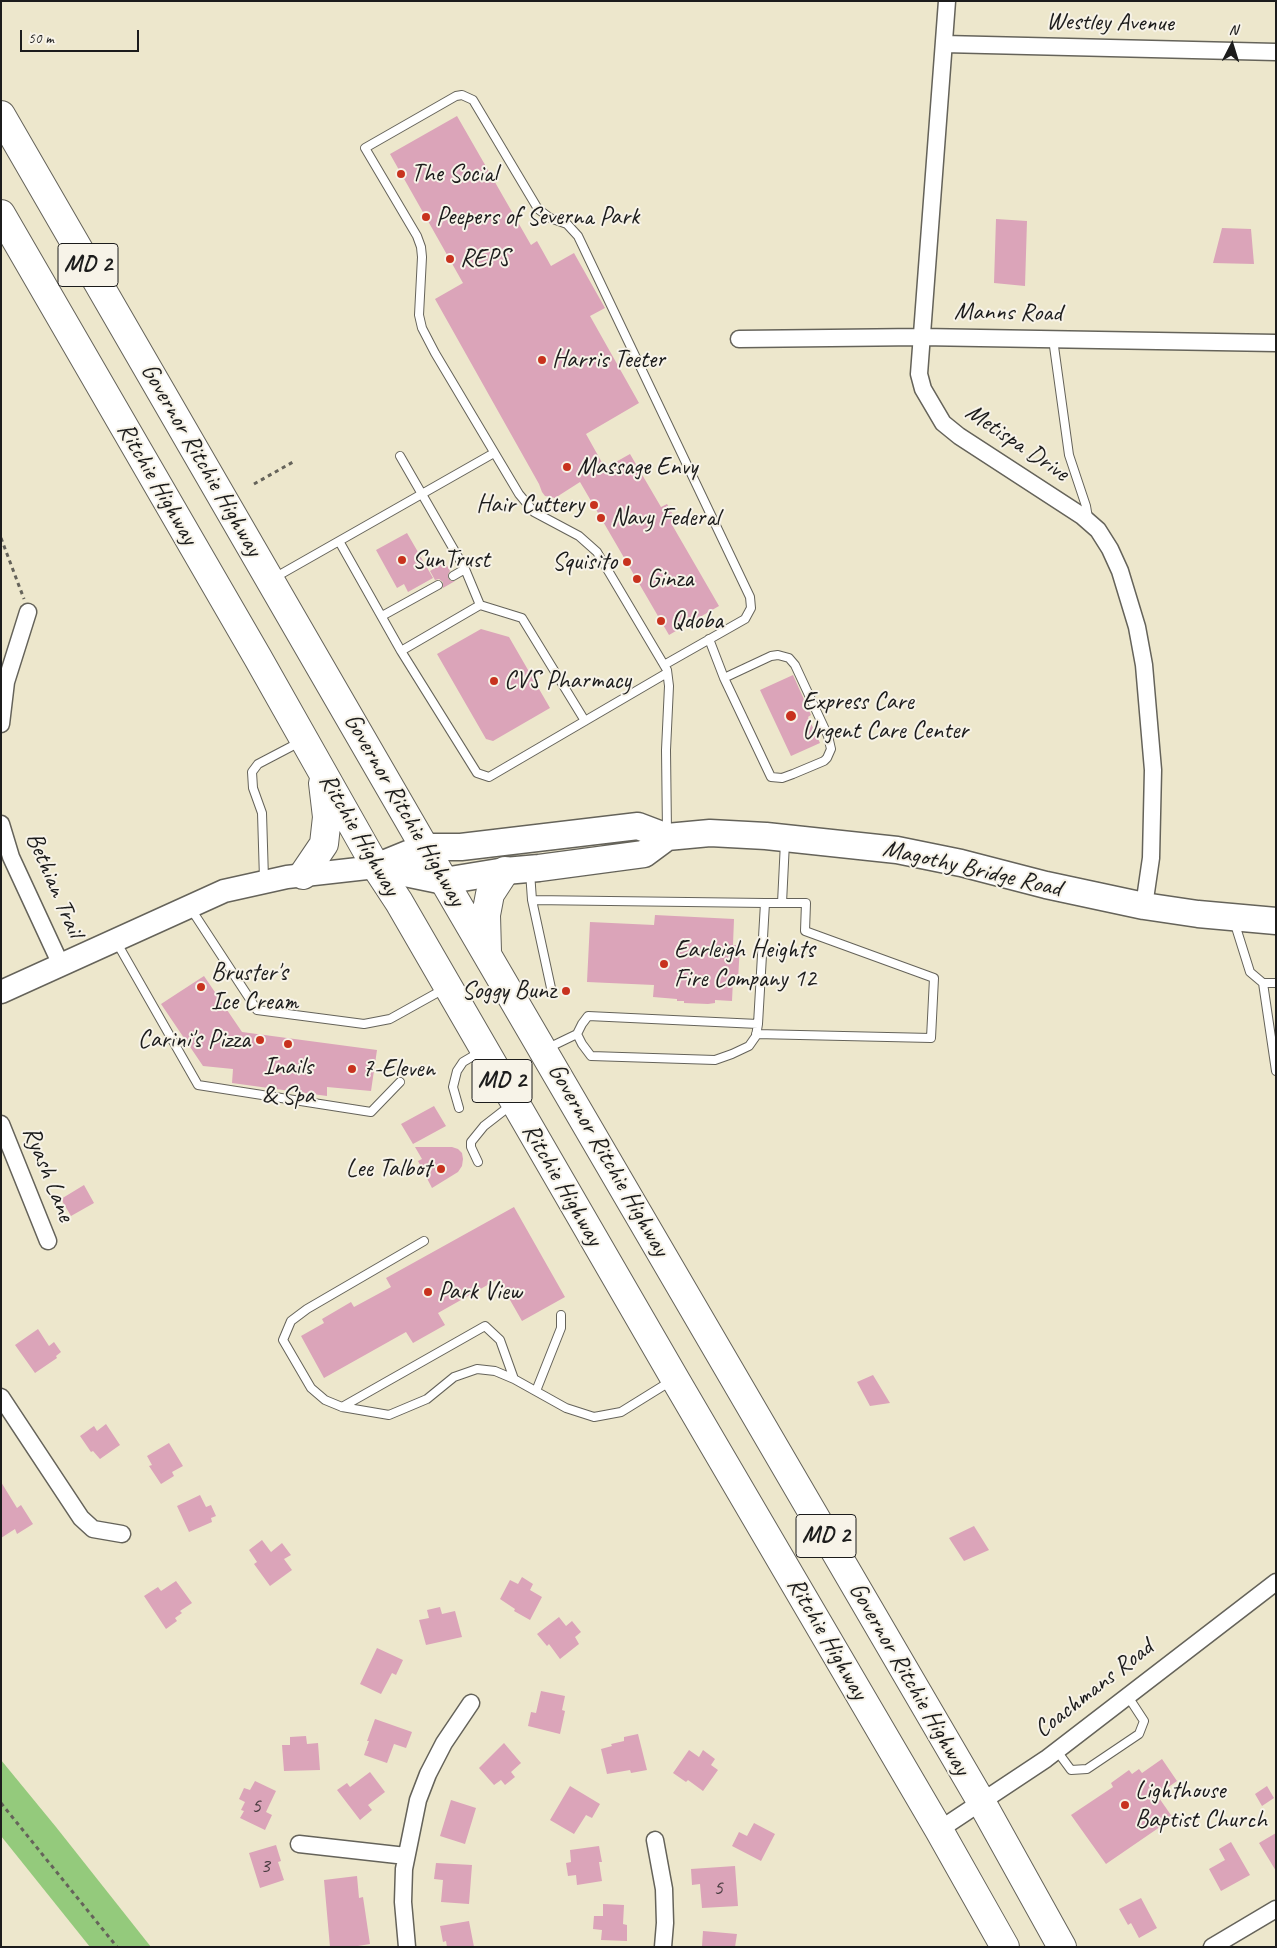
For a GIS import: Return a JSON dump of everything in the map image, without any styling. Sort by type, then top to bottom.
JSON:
[{"type":"highway","name":"Governor Ritchie Highway","points":[[1,115],[444,881],[982,1803],[1062,1947]]},
{"type":"highway","name":"Ritchie Highway","points":[[1,214],[376,867],[399,902],[674,1379],[939,1830],[1005,1947]]},
{"type":"highway","points":[[303,875],[324,844],[327,817],[321,769]]},
{"type":"highway","points":[[487,954],[486,914],[490,894],[517,870]]},
{"type":"main road","name":"Magothy Bridge Road","points":[[376,867],[425,848],[461,847],[638,826],[667,837],[710,833],[785,837],[861,845],[931,856],[1046,885],[1144,906],[1276,921]]},
{"type":"main road","points":[[376,867],[444,881],[644,854],[667,837]]},
{"type":"street","name":"Metispa Drive","points":[[947,1],[919,374],[923,389],[943,423],[1089,522],[1098,530],[1110,549],[1120,571],[1137,627],[1144,665],[1153,770],[1152,850],[1144,906]]},
{"type":"street","name":"Westley Avenue","points":[[944,44],[1276,52]]},
{"type":"street","name":"Manns Road","points":[[739,339],[921,337],[1276,343]]},
{"type":"street","points":[[1,724],[6,682],[28,612]]},
{"type":"street","name":"Bethian Trail","points":[[1,824],[11,857],[61,965]]},
{"type":"street","points":[[1,992],[224,891],[264,881],[376,867]]},
{"type":"street","name":"Ryash Lane","points":[[1,1124],[48,1242]]},
{"type":"street","points":[[1,1398],[81,1518],[93,1529],[122,1534]]},
{"type":"street","name":"Coachmans Road","points":[[939,1830],[1057,1751],[1127,1695],[1276,1582]]},
{"type":"street","points":[[407,1947],[403,1902],[406,1856],[418,1800],[428,1774],[444,1743],[471,1702]]},
{"type":"street","points":[[655,1840],[664,1889],[665,1924],[662,1947]]},
{"type":"street","points":[[299,1844],[406,1856]]},
{"type":"street","points":[[1212,1947],[1276,1909]]},
{"type":"lane","points":[[664,665],[745,619],[751,608],[750,597],[578,236],[567,224],[550,218],[538,209],[478,107],[469,97],[462,95],[448,100],[364,148],[417,236],[421,247],[419,301],[422,328],[435,353],[519,494],[534,512],[579,536],[597,552],[664,665],[667,673],[667,837]]},
{"type":"lane","points":[[1053,339],[1069,455],[1086,506],[1089,522]]},
{"type":"lane","points":[[270,580],[494,453]]},
{"type":"lane","points":[[400,456],[465,569],[480,605]]},
{"type":"lane","points":[[338,541],[401,651],[477,773],[489,776],[667,673]]},
{"type":"lane","points":[[453,576],[465,569]]},
{"type":"lane","points":[[382,616],[438,584]]},
{"type":"lane","points":[[401,651],[480,605],[522,618],[584,721]]},
{"type":"lane","points":[[709,640],[724,678],[771,777],[782,778],[824,761],[827,758],[831,749],[828,736],[795,664],[789,658],[778,655],[771,656],[724,678]]},
{"type":"lane","points":[[264,881],[262,813],[253,788],[252,772],[258,764],[304,739]]},
{"type":"lane","points":[[782,903],[785,837]]},
{"type":"lane","points":[[517,870],[532,900],[551,988]]},
{"type":"lane","points":[[532,900],[806,903],[805,931],[934,978],[931,1038],[756,1034]]},
{"type":"lane","points":[[577,1034],[591,1056],[716,1060],[749,1046],[756,1034],[758,1024],[765,903]]},
{"type":"lane","points":[[189,906],[258,1010],[364,1024],[390,1019],[448,987]]},
{"type":"lane","points":[[1233,917],[1250,972],[1263,983],[1276,983]]},
{"type":"lane","points":[[115,940],[198,1085],[371,1112],[400,1082]]},
{"type":"lane","points":[[1263,983],[1276,1071]]},
{"type":"lane","points":[[543,1050],[577,1034],[588,1016],[758,1024]]},
{"type":"lane","points":[[459,1108],[453,1087],[457,1071],[463,1062],[484,1050]]},
{"type":"lane","points":[[478,1162],[471,1147],[474,1136],[514,1102]]},
{"type":"lane","points":[[424,1242],[307,1309],[291,1321],[283,1340],[311,1388],[324,1400],[342,1407],[389,1415],[427,1399],[454,1377],[477,1369],[495,1371],[566,1408],[594,1417],[621,1412],[674,1379]]},
{"type":"lane","points":[[536,1391],[561,1328],[561,1315]]},
{"type":"lane","points":[[342,1407],[485,1326],[500,1340],[514,1380]]},
{"type":"lane","points":[[1057,1751],[1071,1770],[1087,1770],[1140,1734],[1144,1721],[1127,1695]]},
{"type":"path","points":[[254,484],[293,462]]},
{"type":"path","points":[[1,538],[28,612]]},
{"type":"path","points":[[1,1803],[117,1947]]},
{"type":"green space","points":[[1,1760],[151,1947],[90,1947],[1,1836]]},
{"type":"building","points":[[457,116],[531,245],[537,241],[551,266],[574,253],[605,308],[590,316],[639,403],[586,434],[605,468],[630,454],[661,507],[667,504],[676,520],[671,523],[719,606],[669,635],[580,482],[555,498],[545,496],[542,492],[435,299],[463,283],[390,154]]},
{"type":"building","points":[[996,219],[1027,221],[1025,286],[994,283]]},
{"type":"building","points":[[1222,228],[1251,229],[1254,264],[1213,263]]},
{"type":"building","name":"SunTrust","points":[[407,533],[433,578],[408,592],[404,584],[397,588],[376,550]]},
{"type":"building","points":[[445,562],[450,571],[448,578],[451,581],[455,581],[443,588],[443,582],[439,579],[435,580],[430,571]]},
{"type":"building","name":"CVS Pharmacy","points":[[481,629],[509,637],[550,708],[493,741],[486,739],[437,654]]},
{"type":"building","name":"Express Care Urgent Care Center","points":[[793,675],[811,715],[808,717],[820,743],[791,756],[760,690]]},
{"type":"building","name":"Earleigh Heights Fire Company 12","points":[[655,915],[734,919],[733,945],[740,945],[738,980],[733,980],[732,1001],[715,1000],[715,1003],[708,1004],[684,1003],[684,1001],[677,1001],[677,999],[653,997],[654,985],[587,982],[590,922],[654,925]]},
{"type":"building","points":[[204,976],[242,1032],[377,1050],[371,1091],[327,1087],[327,1096],[232,1083],[233,1069],[203,1066],[161,1004]]},
{"type":"building","points":[[434,1106],[446,1126],[413,1144],[401,1124]]},
{"type":"building","name":"Lee Talbot","points":[[415,1147],[452,1147],[458,1149],[462,1153],[462,1166],[458,1172],[432,1188],[418,1161],[422,1159]]},
{"type":"building","points":[[84,1185],[94,1203],[71,1216],[61,1199]]},
{"type":"building","name":"Park View","points":[[514,1207],[565,1297],[522,1321],[498,1279],[438,1313],[445,1325],[413,1343],[406,1332],[324,1378],[301,1336],[324,1323],[322,1319],[351,1302],[354,1307],[391,1287],[386,1278]]},
{"type":"building","points":[[38,1329],[49,1346],[54,1342],[61,1352],[56,1356],[57,1358],[35,1373],[15,1345]]},
{"type":"building","points":[[873,1375],[890,1403],[870,1406],[857,1382]]},
{"type":"building","points":[[106,1424],[120,1445],[100,1459],[93,1451],[91,1452],[80,1436],[94,1426],[97,1431]]},
{"type":"building","points":[[169,1443],[183,1466],[172,1472],[174,1476],[161,1484],[149,1466],[152,1465],[147,1456]]},
{"type":"building","points":[[1,1482],[17,1508],[21,1505],[33,1524],[17,1534],[15,1529],[1,1538]]},
{"type":"building","points":[[200,1495],[206,1507],[211,1505],[216,1516],[211,1518],[212,1522],[189,1532],[177,1506]]},
{"type":"building","points":[[974,1526],[989,1550],[964,1561],[949,1538]]},
{"type":"building","points":[[262,1540],[271,1552],[282,1543],[291,1555],[284,1559],[292,1570],[270,1586],[254,1564],[257,1562],[249,1550]]},
{"type":"building","points":[[522,1577],[533,1584],[530,1590],[542,1597],[530,1620],[514,1611],[515,1609],[500,1599],[510,1580],[518,1584]]},
{"type":"building","points":[[176,1581],[192,1603],[180,1611],[182,1613],[175,1618],[177,1621],[166,1629],[144,1596],[158,1587],[161,1591]]},
{"type":"building","points":[[440,1607],[442,1614],[455,1611],[462,1637],[426,1645],[419,1620],[429,1618],[427,1610]]},
{"type":"building","points":[[559,1617],[566,1626],[572,1621],[581,1632],[575,1637],[579,1644],[560,1659],[549,1644],[547,1646],[537,1634]]},
{"type":"building","points":[[377,1648],[403,1660],[396,1675],[392,1673],[381,1694],[360,1684]]},
{"type":"building","points":[[541,1691],[565,1696],[562,1710],[565,1711],[560,1734],[528,1726],[531,1712],[536,1713]]},
{"type":"building","points":[[375,1719],[412,1732],[406,1748],[394,1744],[387,1763],[364,1755]]},
{"type":"building","points":[[638,1734],[647,1770],[631,1773],[630,1770],[607,1774],[601,1749],[624,1741],[624,1737]]},
{"type":"building","points":[[306,1736],[307,1744],[318,1743],[320,1770],[284,1771],[282,1745],[290,1745],[290,1737]]},
{"type":"building","points":[[504,1743],[521,1763],[511,1772],[515,1777],[505,1785],[501,1780],[494,1785],[479,1768]]},
{"type":"building","points":[[689,1750],[699,1757],[703,1750],[715,1759],[711,1765],[718,1770],[703,1791],[688,1780],[686,1782],[673,1773]]},
{"type":"building","name":"Lighthouse Baptist Church","points":[[1162,1759],[1177,1781],[1157,1795],[1173,1818],[1106,1864],[1071,1815],[1113,1787],[1111,1783],[1129,1770],[1132,1774],[1139,1769],[1142,1773]]},
{"type":"building","points":[[370,1772],[385,1792],[368,1805],[372,1810],[360,1820],[337,1790],[347,1783],[350,1787]]},
{"type":"building","points":[[255,1781],[276,1791],[266,1812],[272,1815],[265,1830],[240,1818],[244,1811],[241,1810],[245,1802],[239,1799],[244,1788],[250,1790]]},
{"type":"building","points":[[570,1786],[600,1804],[592,1818],[586,1815],[574,1834],[550,1820]]},
{"type":"building","points":[[1267,1786],[1274,1798],[1262,1806],[1255,1794]]},
{"type":"building","points":[[451,1800],[476,1808],[465,1844],[440,1836]]},
{"type":"building","points":[[754,1823],[775,1834],[761,1861],[732,1846],[739,1832],[747,1836]]},
{"type":"building","points":[[1276,1833],[1276,1871],[1259,1843]]},
{"type":"building","points":[[1231,1842],[1250,1875],[1221,1891],[1209,1869],[1225,1860],[1219,1849]]},
{"type":"building","points":[[276,1845],[281,1861],[278,1862],[284,1880],[260,1888],[249,1853]]},
{"type":"building","points":[[599,1846],[602,1862],[599,1862],[602,1881],[577,1885],[576,1875],[568,1876],[566,1863],[571,1862],[570,1850]]},
{"type":"building","points":[[436,1863],[472,1865],[469,1904],[441,1902],[443,1880],[434,1879]]},
{"type":"building","points":[[735,1866],[738,1906],[702,1908],[700,1884],[692,1885],[691,1869]]},
{"type":"building","points":[[357,1876],[359,1898],[363,1897],[370,1944],[352,1947],[330,1947],[324,1880]]},
{"type":"building","points":[[1141,1898],[1157,1928],[1139,1938],[1131,1923],[1128,1925],[1119,1909]]},
{"type":"building","points":[[603,1904],[624,1905],[623,1924],[627,1925],[627,1941],[601,1940],[602,1930],[593,1929],[594,1916],[603,1916]]},
{"type":"building","points":[[469,1921],[474,1947],[447,1947],[446,1941],[443,1942],[440,1926]]},
{"type":"building","points":[[703,1931],[737,1934],[735,1947],[702,1946]]},
{"type":"place","name":"The Social","points":[[401,174]]},
{"type":"place","name":"Peepers of Severna Park","points":[[426,217]]},
{"type":"place","name":"REPS","points":[[450,259]]},
{"type":"place","name":"Harris Teeter","points":[[542,360]]},
{"type":"place","name":"Massage Envy","points":[[567,467]]},
{"type":"place","name":"Hair Cuttery","points":[[594,505]]},
{"type":"place","name":"Navy Federal","points":[[601,518]]},
{"type":"place","name":"SunTrust","points":[[402,560]]},
{"type":"place","name":"Squisito","points":[[627,562]]},
{"type":"place","name":"Ginza","points":[[637,579]]},
{"type":"place","name":"Qdoba","points":[[661,621]]},
{"type":"place","name":"CVS Pharmacy","points":[[494,681]]},
{"type":"place","name":"Express Care Urgent Care Center","points":[[791,716]]},
{"type":"place","name":"Earleigh Heights Fire Company 12","points":[[664,964]]},
{"type":"place","name":"Bruster's Ice Cream","points":[[201,987]]},
{"type":"place","name":"Soggy Bunz","points":[[566,991]]},
{"type":"place","name":"Carini's Pizza","points":[[260,1040]]},
{"type":"place","name":"Inails & Spa","points":[[288,1044]]},
{"type":"place","name":"7-Eleven","points":[[352,1069]]},
{"type":"place","name":"Lee Talbot","points":[[441,1169]]},
{"type":"place","name":"Park View","points":[[428,1292]]},
{"type":"place","name":"Lighthouse Baptist Church","points":[[1125,1805]]}]
